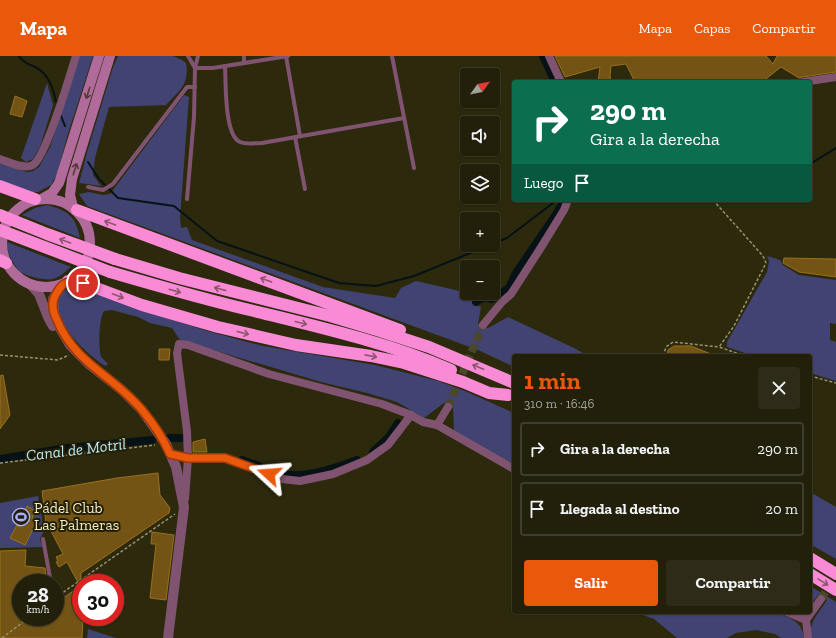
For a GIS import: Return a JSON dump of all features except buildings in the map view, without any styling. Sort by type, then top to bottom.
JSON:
[{"type":"highway","points":[[0,186],[39,198]]},
{"type":"highway","points":[[75,209],[433,342],[452,356]]},
{"type":"highway","points":[[0,215],[115,259],[230,292],[330,316],[429,347],[512,382]]},
{"type":"highway","points":[[0,230],[110,272],[199,297],[314,326],[396,350],[446,368],[511,397]]},
{"type":"highway","points":[[65,283],[83,283],[142,305],[218,327],[296,345],[371,356],[404,364],[463,382],[489,392],[511,397]]},
{"type":"highway","points":[[812,559],[836,574]]},
{"type":"highway","points":[[812,575],[836,590]]},
{"type":"main road","points":[[100,56],[59,183],[52,193],[22,204],[12,213],[5,224],[1,237],[3,262],[16,276],[30,284],[40,287],[51,287],[65,283],[79,273],[86,261],[90,248],[90,234],[85,221],[75,209],[70,196],[72,179],[110,56]]},
{"type":"main road","points":[[39,198],[58,200],[75,209]]},
{"type":"street","points":[[0,159],[27,167],[33,165],[39,160],[76,56]]},
{"type":"street","points":[[549,56],[560,80]]},
{"type":"street","points":[[812,81],[836,77]]},
{"type":"street","points":[[484,325],[502,302],[511,294],[564,210],[567,202]]},
{"type":"street","points":[[65,283],[53,299],[54,313],[60,328],[73,348]]},
{"type":"street","points":[[30,284],[38,294],[48,317],[61,337],[122,390],[142,410],[168,449],[176,467],[184,507]]},
{"type":"street","points":[[168,638],[184,507],[188,458],[187,431],[177,353],[179,344],[188,345],[269,374],[382,404],[411,415],[423,422],[437,425],[512,468]]},
{"type":"street","points":[[437,425],[448,407]]},
{"type":"street","points":[[168,449],[188,458],[225,458],[282,479],[300,481],[333,474],[367,460],[388,445],[411,415]]},
{"type":"street","points":[[812,612],[821,599]]},
{"type":"street","points":[[791,614],[806,620]]},
{"type":"street","points":[[808,638],[806,620],[810,614]]},
{"type":"lane","points":[[188,56],[195,68]]},
{"type":"lane","points":[[187,199],[194,117],[195,68],[198,56]]},
{"type":"lane","points":[[244,56],[244,63]]},
{"type":"lane","points":[[195,68],[213,68],[287,56],[297,137],[306,189]]},
{"type":"lane","points":[[392,56],[414,168]]},
{"type":"lane","points":[[225,66],[228,119],[232,134],[238,141],[248,144],[404,118]]},
{"type":"lane","points":[[88,187],[103,190],[113,184],[187,87],[195,88]]},
{"type":"lane","points":[[43,538],[49,574]]},
{"type":"path","points":[[715,202],[763,256],[766,263],[734,326],[719,347]]},
{"type":"path","points":[[664,354],[666,347],[673,342],[719,347],[739,354]]},
{"type":"path","points":[[0,355],[58,360],[73,348]]},
{"type":"path","points":[[812,377],[836,384]]},
{"type":"path","points":[[0,463],[147,445],[168,449]]},
{"type":"path","points":[[64,592],[184,507]]},
{"type":"path","points":[[2,638],[18,626]]},
{"type":"shaded area","points":[[80,56],[93,56],[67,137],[57,174],[51,185],[38,192],[32,192],[0,181],[0,163],[27,172],[33,171],[39,167],[50,147]]},
{"type":"shaded area","points":[[118,56],[173,56],[186,63],[187,70],[185,82],[166,105],[109,107],[95,158],[93,175],[101,186],[79,183],[113,67]]},
{"type":"shaded area","points":[[47,83],[53,105],[40,147],[33,159],[26,162],[21,158]]},
{"type":"shaded area","points":[[184,95],[189,97],[180,218],[181,228],[187,227],[192,240],[323,287],[395,298],[401,288],[416,281],[460,291],[460,300],[472,300],[472,303],[481,307],[478,324],[488,328],[508,317],[584,354],[512,354],[512,366],[478,350],[87,206],[79,194],[89,192],[103,195],[110,194]]},
{"type":"shaded area","points":[[47,205],[60,209],[70,215],[76,224],[80,238],[22,215],[35,208]]},
{"type":"shaded area","points":[[7,242],[71,267],[60,276],[53,279],[40,279],[26,275],[19,271],[12,261]]},
{"type":"shaded area","points":[[767,256],[780,260],[783,265],[799,275],[836,280],[836,324],[830,323],[830,340],[836,342],[836,381],[812,374],[812,354],[748,354],[727,347],[727,342],[767,272],[769,261]]},
{"type":"shaded area","points":[[75,285],[207,331],[263,346],[375,365],[438,381],[465,391],[512,412],[512,463],[454,432],[453,408],[444,403],[424,418],[397,402],[321,382],[180,340],[172,328],[150,323],[138,317],[112,310],[104,311],[100,326],[100,352],[108,364],[105,366],[82,347],[61,320],[57,302],[63,291]]},
{"type":"shaded area","points":[[812,493],[836,507],[836,559],[812,545]]},
{"type":"shaded area","name":"Pádel Club Las Palmeras","points":[[38,496],[44,531],[40,539],[43,547],[0,548],[0,503]]},
{"type":"shaded area","points":[[812,587],[836,602],[836,638],[810,638],[811,626],[827,600],[819,594],[812,603]]},
{"type":"shaded area","points":[[640,614],[781,614],[798,624],[803,632],[804,638],[781,638],[775,634],[756,630],[736,633],[727,638],[677,638],[654,619]]},
{"type":"shaded area","points":[[88,629],[116,638],[87,638]]},
{"type":"waterway","points":[[19,56],[24,62],[44,73],[50,82],[56,102]]},
{"type":"waterway","name":"Canal de Motril","points":[[543,56],[554,80]]},
{"type":"waterway","points":[[61,116],[65,126]]},
{"type":"waterway","points":[[812,163],[836,148]]},
{"type":"waterway","points":[[88,162],[99,179],[118,198],[174,206],[217,241],[339,283],[376,286],[414,276],[473,252]]},
{"type":"waterway","points":[[500,241],[507,238],[554,202]]},
{"type":"waterway","name":"Canal de Motril","points":[[476,302],[483,298],[492,299],[509,288],[516,273],[555,216],[562,202]]},
{"type":"waterway","name":"Canal de Motril","points":[[373,452],[389,437],[398,423]]},
{"type":"waterway","name":"Canal de Motril","points":[[169,438],[181,438]]},
{"type":"waterway","name":"Canal de Motril","points":[[0,459],[67,448],[152,440]]},
{"type":"waterway","name":"Canal de Motril","points":[[242,460],[259,466]]},
{"type":"waterway","name":"Canal de Motril","points":[[274,472],[304,475],[338,467],[357,460]]},
{"type":"tunnel","points":[[448,407],[483,325]]},
{"type":"tunnel","points":[[821,599],[836,576]]},
{"type":"place","name":"Pádel Club Las Palmeras","points":[[21,517]]},
{"type":"route","points":[[83,283],[68,281],[62,284],[57,291],[53,299],[54,313],[60,328],[76,352],[122,390],[142,410],[166,444],[170,454],[188,458],[225,458],[269,474]]}]
